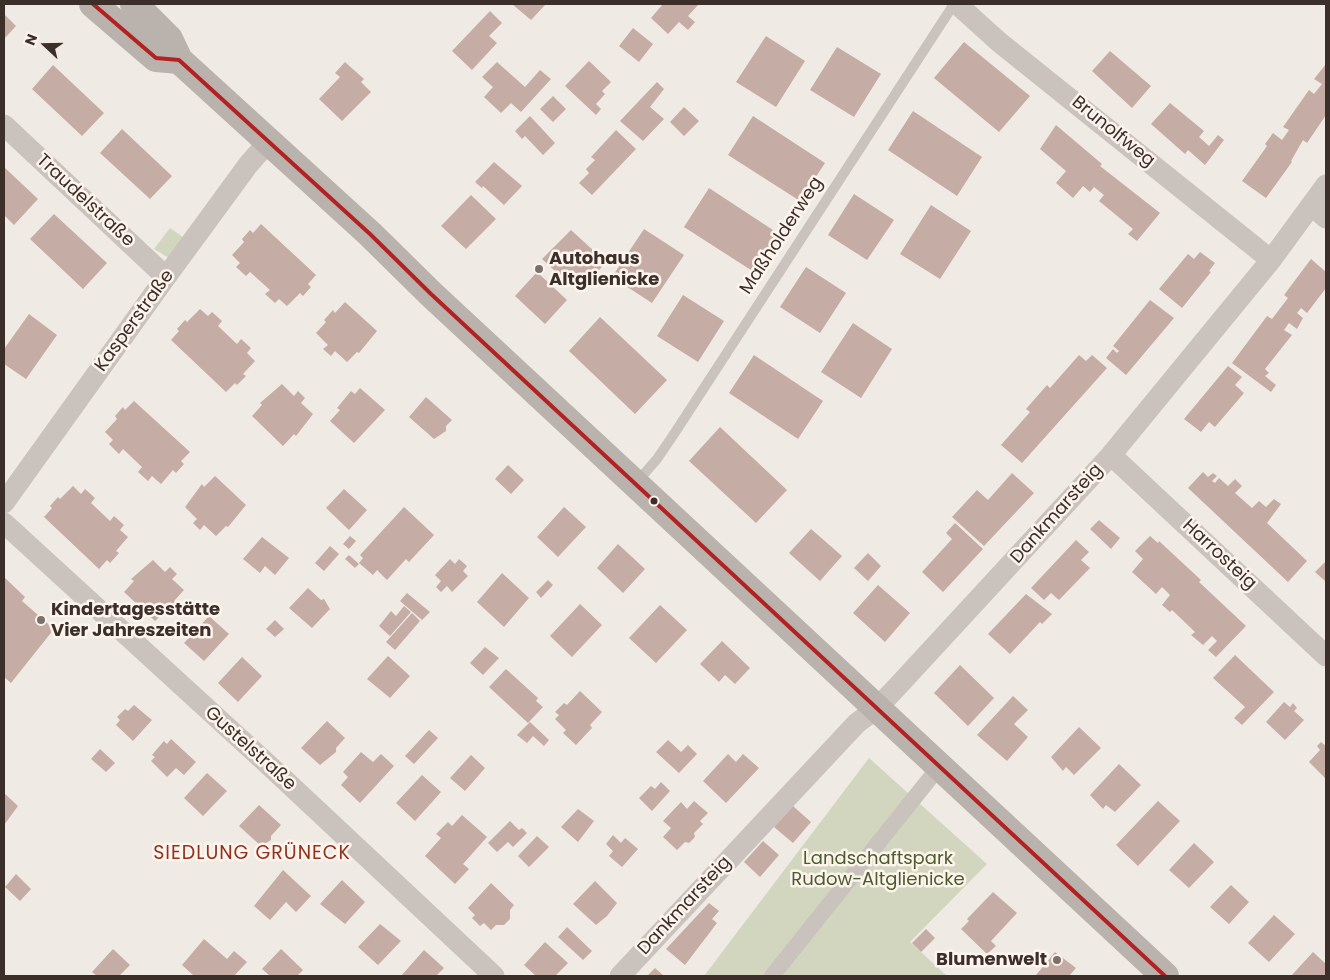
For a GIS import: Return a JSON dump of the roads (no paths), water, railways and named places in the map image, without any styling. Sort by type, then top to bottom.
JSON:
[{"type":"main road","points":[[93,4],[156,58],[179,60]]},
{"type":"main road","points":[[134,4],[169,40],[179,60],[370,234],[431,294],[1165,976]]},
{"type":"street","name":"Brunolfweg","points":[[955,4],[1271,260]]},
{"type":"street","name":"Traudelstraße","points":[[4,125],[166,277]]},
{"type":"street","name":"Kasperstraße","points":[[4,503],[166,277],[248,165],[268,142]]},
{"type":"street","name":"Dankmarsteig","points":[[620,976],[848,732],[876,709],[1111,454],[1271,260],[1319,212],[1326,185]]},
{"type":"street","name":"Harrosteig","points":[[1111,454],[1326,656]]},
{"type":"street","name":"Gustelstraße","points":[[4,524],[273,769],[494,976]]},
{"type":"street","points":[[772,976],[940,767]]},
{"type":"lane","name":"Maßholderweg","points":[[635,483],[657,459],[674,434],[955,4]]},
{"type":"place","name":"Autohaus Altglienicke","points":[[539,269]]},
{"type":"place","name":"Kindertagesstätte Vier Jahreszeiten","points":[[41,620]]},
{"type":"place","name":"Blumenwelt","points":[[1057,960]]},
{"type":"district","name":"SIEDLUNG GRÜNECK","points":[[252,854]]},
{"type":"park label","name":"Landschaftspark Rudow-Altglienicke","points":[[878,870]]}]
